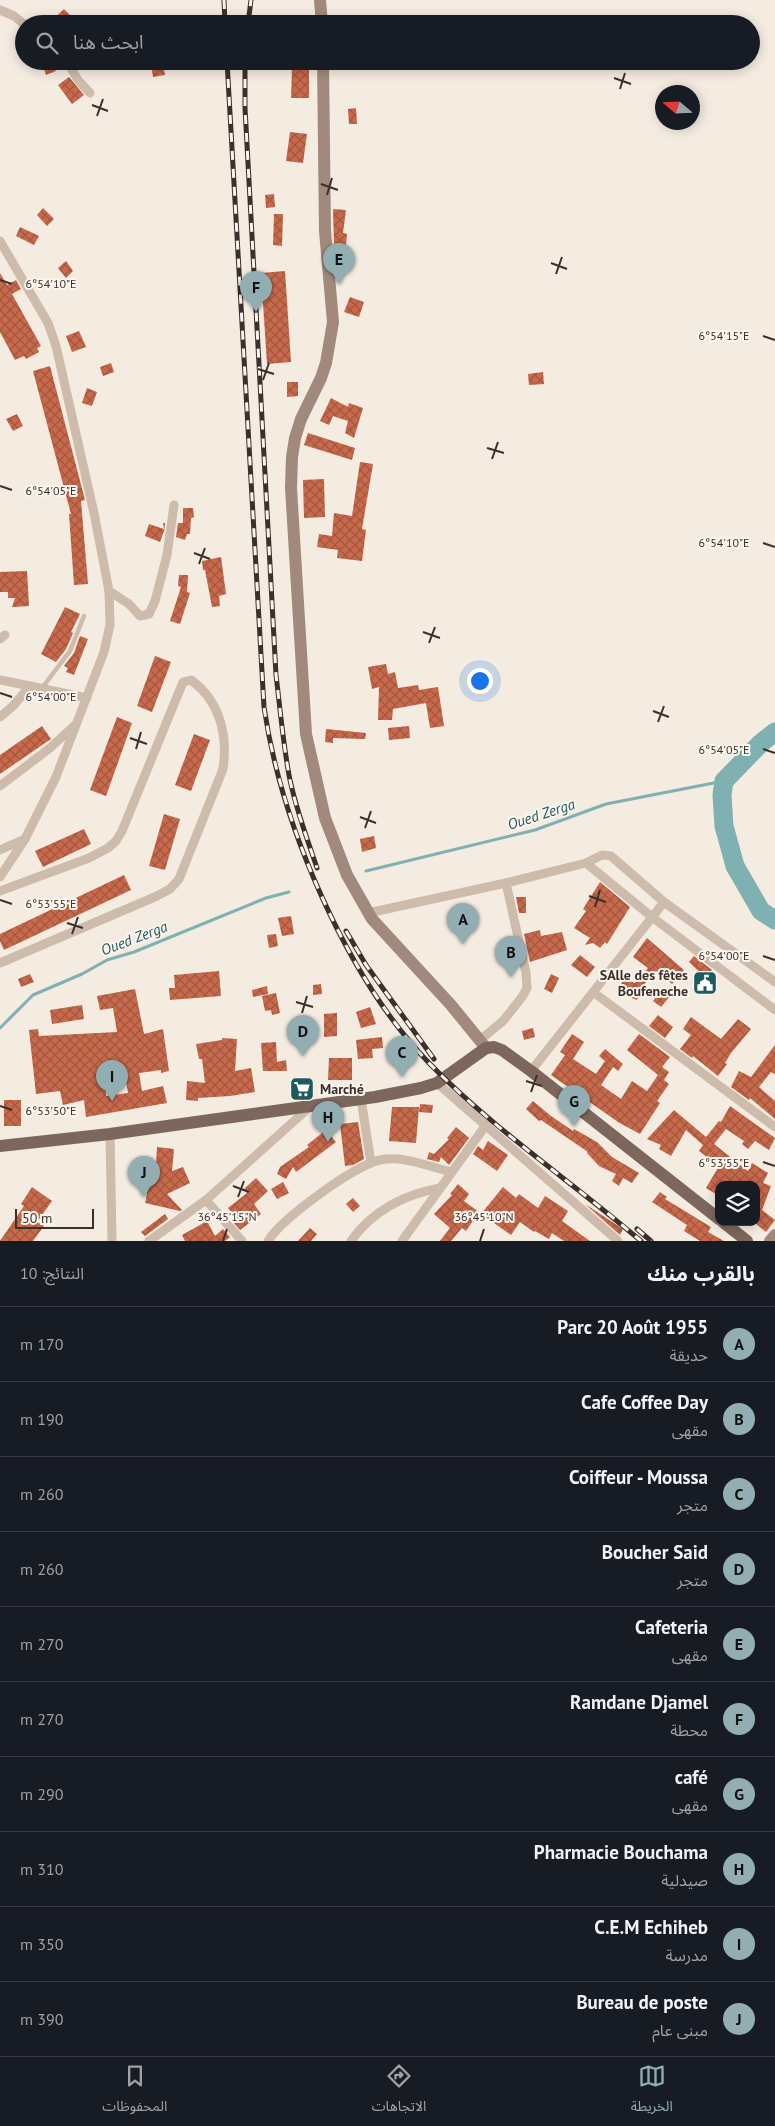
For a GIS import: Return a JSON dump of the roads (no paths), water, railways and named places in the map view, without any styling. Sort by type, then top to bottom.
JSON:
[{"type":"main road","points":[[320,0],[321,15]]},
{"type":"main road","points":[[323,70],[325,230],[333,322],[326,363],[321,378],[301,419],[295,438],[291,488],[306,734],[325,818],[347,875],[368,913],[483,1044],[502,1050],[531,1071],[715,1216]]},
{"type":"main road","points":[[0,1146],[110,1134],[421,1088],[437,1083],[483,1044]]},
{"type":"main road","points":[[728,1226],[747,1241]]},
{"type":"main road","points":[[770,1241],[775,1235]]},
{"type":"street","points":[[0,10],[15,17]]},
{"type":"street","points":[[72,70],[78,80],[90,93]]},
{"type":"street","points":[[0,241],[48,323],[56,346],[94,513],[109,591],[110,624],[104,652],[56,777],[25,839],[0,877]]},
{"type":"street","points":[[109,591],[129,604],[140,616],[149,614],[155,601],[167,555],[174,505]]},
{"type":"street","points":[[0,680],[87,698]]},
{"type":"street","points":[[0,890],[89,858],[108,848],[116,840],[122,831],[183,682],[191,680],[198,686],[216,709],[221,722],[224,734],[225,757],[223,769],[191,852],[175,885],[157,896],[0,963]]},
{"type":"street","points":[[0,716],[13,706],[30,686]]},
{"type":"street","points":[[0,786],[50,748],[77,724]]},
{"type":"street","points":[[0,850],[25,839]]},
{"type":"street","points":[[368,913],[506,883],[586,863],[602,855],[610,856],[664,902],[775,982]]},
{"type":"street","points":[[586,863],[652,917],[775,1010]]},
{"type":"street","points":[[483,1044],[503,1021],[527,988],[526,973],[506,883]]},
{"type":"street","points":[[531,1071],[664,902]]},
{"type":"street","points":[[593,992],[775,1127]]},
{"type":"street","points":[[437,1083],[618,1241]]},
{"type":"street","points":[[361,1098],[371,1163]]},
{"type":"street","points":[[149,1241],[206,1200],[313,1104]]},
{"type":"street","points":[[402,1241],[486,1125]]},
{"type":"street","points":[[110,1134],[112,1241]]},
{"type":"street","points":[[268,1241],[277,1230],[307,1205],[348,1175],[371,1163],[394,1159],[452,1172]]},
{"type":"street","points":[[351,1241],[378,1213],[420,1191],[440,1188]]},
{"type":"street","points":[[206,1200],[242,1241]]},
{"type":"lane","points":[[42,688],[70,650],[84,616]]},
{"type":"waterway","points":[[775,732],[761,743],[724,781],[722,795],[724,826],[735,866],[761,911],[775,920]]},
{"type":"waterway","name":"Oued Zerga","points":[[366,871],[535,830],[606,804],[724,781]]},
{"type":"waterway","name":"Oued Zerga","points":[[0,1028],[33,995],[82,974],[107,960],[134,952],[266,898],[289,892]]},
{"type":"railway","points":[[224,0],[225,15]]},
{"type":"railway","points":[[249,15],[251,0]]},
{"type":"railway","points":[[228,70],[264,707],[285,800],[322,897],[345,943],[371,988],[399,1028],[429,1063],[479,1110],[641,1241]]},
{"type":"railway","points":[[245,70],[245,108],[276,675],[289,775],[317,868]]},
{"type":"railway","points":[[346,931],[366,965],[434,1059]]},
{"type":"railway","points":[[637,1229],[651,1241]]},
{"type":"place","name":"Cafeteria","points":[[339,284]]},
{"type":"place","name":"Ramdane Djamel","points":[[256,312]]},
{"type":"place","name":"Parc 20 Août 1955","points":[[463,944]]},
{"type":"place","name":"Cafe Coffee Day","points":[[511,977]]},
{"type":"place","name":"SAlle des fêtes Boufeneche","points":[[705,983]]},
{"type":"place","name":"Boucher Said","points":[[303,1056]]},
{"type":"place","name":"Coiffeur - Moussa","points":[[402,1077]]},
{"type":"place","name":"Marché","points":[[302,1089]]},
{"type":"place","name":"C.E.M Echiheb","points":[[112,1101]]},
{"type":"place","name":"café","points":[[574,1126]]},
{"type":"place","name":"Pharmacie Bouchama","points":[[328,1142]]},
{"type":"place","name":"Bureau de poste","points":[[144,1197]]}]
